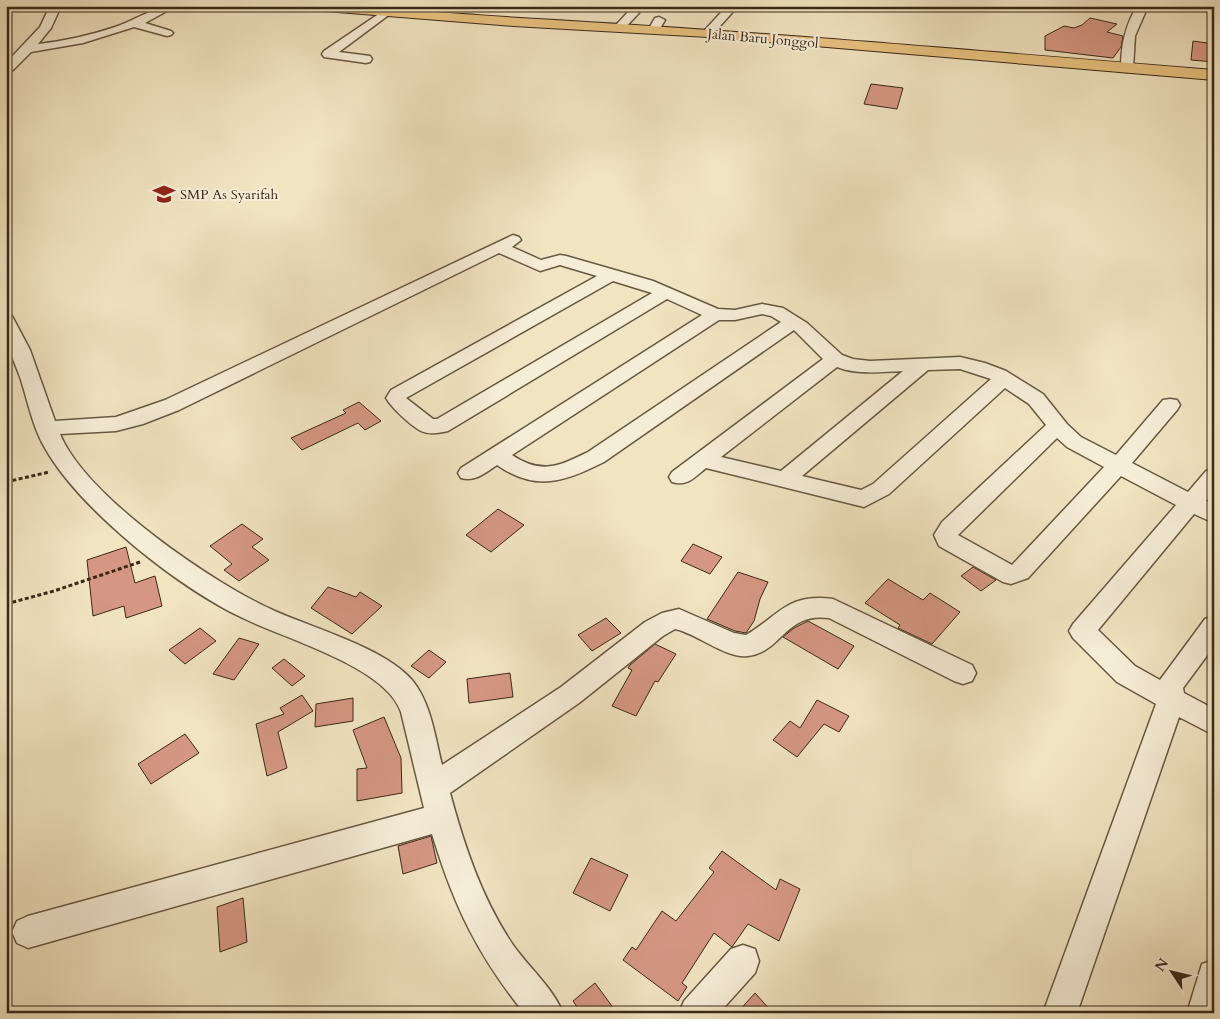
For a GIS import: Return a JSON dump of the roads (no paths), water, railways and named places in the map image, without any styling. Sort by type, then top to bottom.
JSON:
[{"type":"main road","name":"Jalan Baru Jonggol","points":[[312,6],[427,16],[618,28],[656,25],[708,33],[1213,76]]},
{"type":"street","points":[[6,70],[28,49],[47,26],[51,11],[56,6]]},
{"type":"street","points":[[28,49],[77,42],[132,23],[171,6]]},
{"type":"street","points":[[708,33],[733,6]]},
{"type":"street","points":[[1127,68],[1126,47],[1129,35],[1142,6]]},
{"type":"street","points":[[366,59],[328,54],[386,12]]},
{"type":"street","points":[[618,28],[633,13]]},
{"type":"street","points":[[132,23],[167,33]]},
{"type":"street","points":[[47,428],[116,424],[136,419],[172,405],[516,238]]},
{"type":"street","points":[[499,247],[540,266],[560,260],[611,275],[666,292],[716,314],[735,315],[768,309],[794,322],[835,359],[857,367],[969,364],[1004,378],[1036,399],[1074,442],[1214,515]]},
{"type":"street","points":[[611,275],[405,389],[396,398],[424,423],[434,427],[441,426],[666,292]]},
{"type":"street","points":[[470,473],[716,314]]},
{"type":"street","points":[[6,320],[22,352],[54,448],[66,467],[96,497],[199,581],[234,603],[265,618],[346,651],[390,675],[404,690],[413,709],[442,817],[475,912],[496,948],[546,1013]]},
{"type":"street","points":[[497,455],[512,466],[543,476],[552,476],[572,469],[596,457],[794,322]]},
{"type":"street","points":[[680,477],[835,359]]},
{"type":"street","points":[[784,480],[923,365]]},
{"type":"street","points":[[702,460],[858,498],[870,497],[1004,378]]},
{"type":"street","points":[[1058,426],[950,528],[946,536],[947,540],[1011,575],[1020,572],[1118,466],[1170,405]]},
{"type":"street","points":[[1214,476],[1082,631],[1126,674],[1171,701],[1214,723]]},
{"type":"street","points":[[434,787],[570,695],[654,629],[670,620],[679,619],[735,644],[748,646],[761,639],[785,618],[801,608],[815,606],[833,609],[963,673]]},
{"type":"street","points":[[1060,1013],[1171,701],[1170,686],[1214,626]]},
{"type":"street","points":[[28,932],[442,817]]},
{"type":"street","points":[[696,1013],[743,960]]},
{"type":"street","points":[[1204,1013],[1214,976]]},
{"type":"lane","points":[[427,16],[440,6]]},
{"type":"place","name":"SMP As Syarifah","points":[[164,194]]}]
